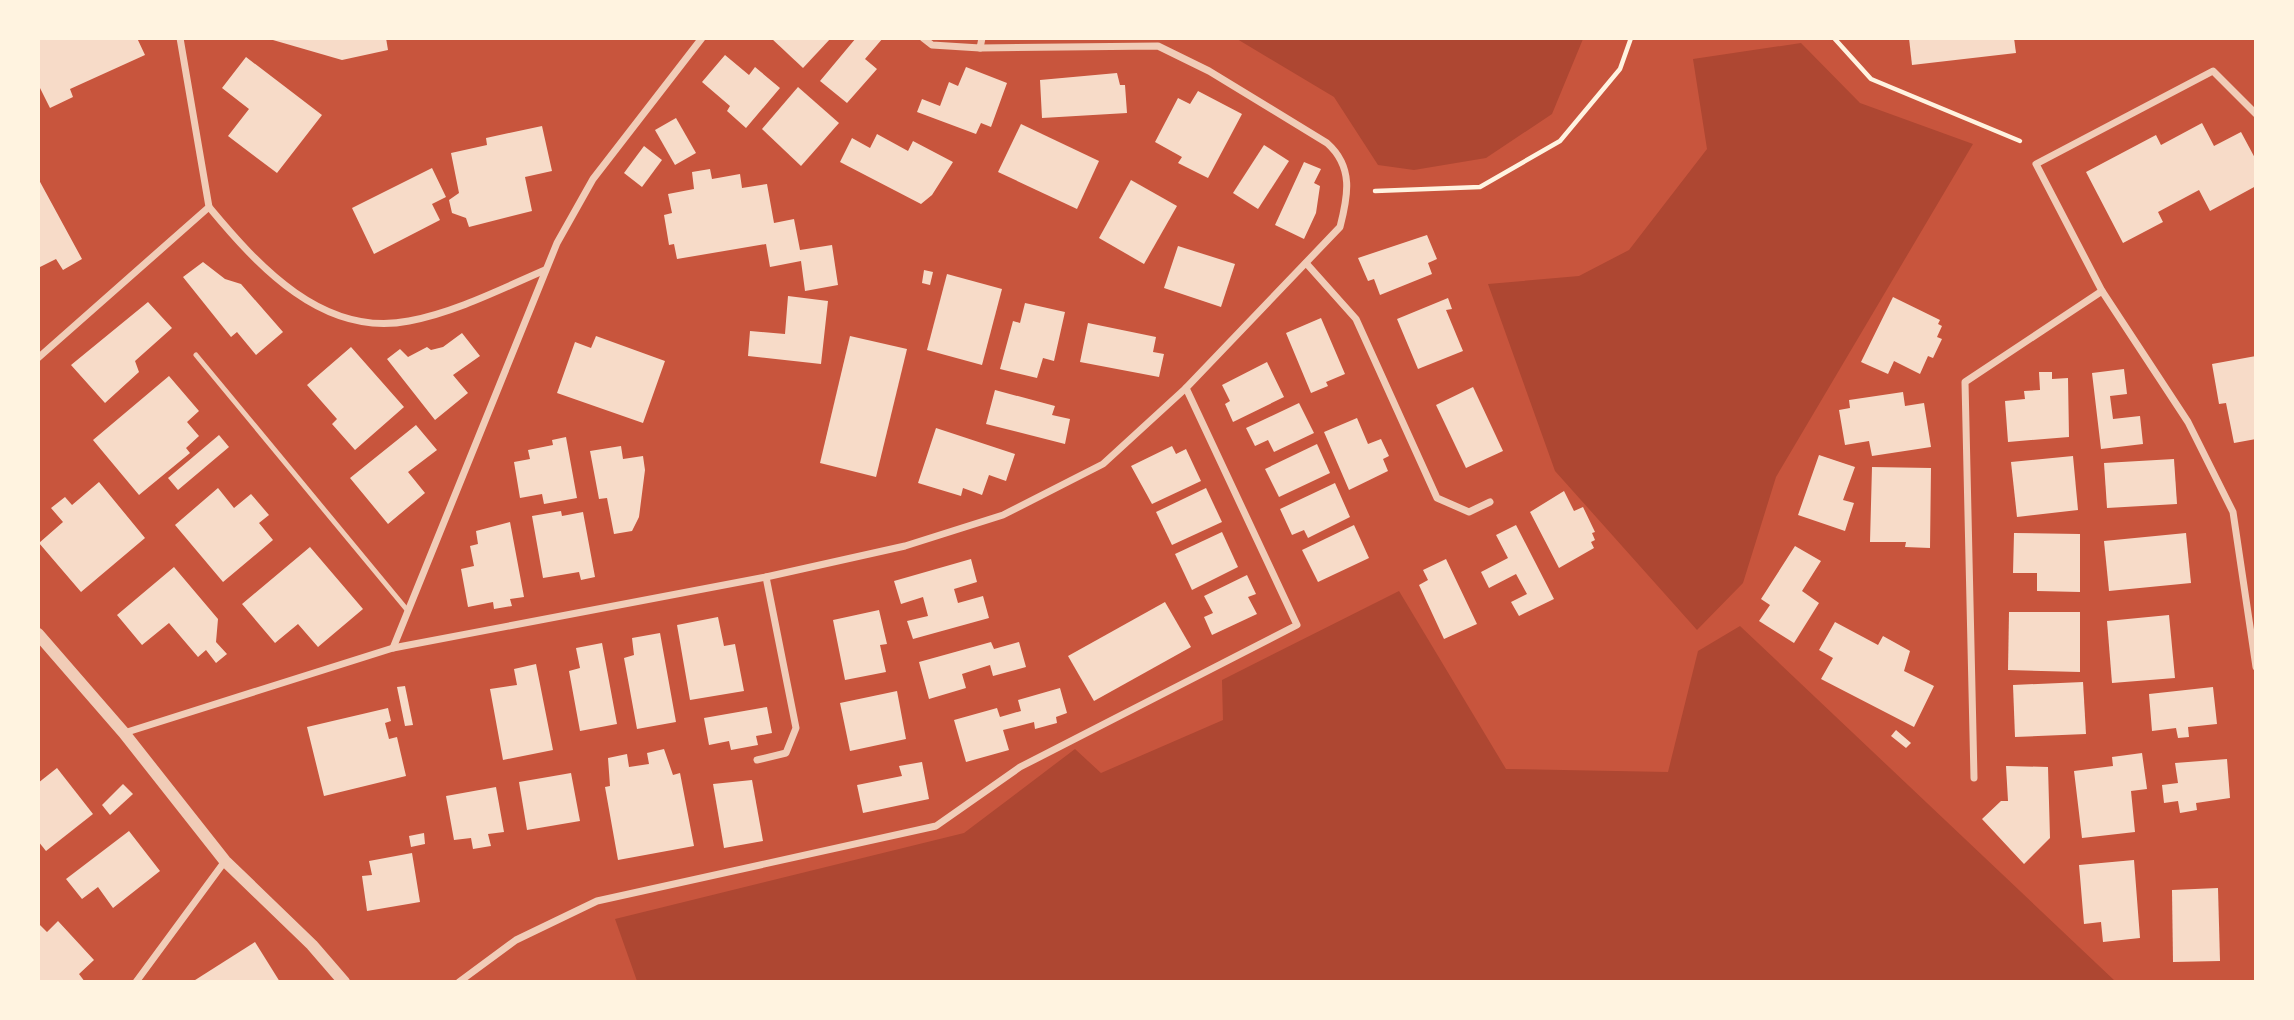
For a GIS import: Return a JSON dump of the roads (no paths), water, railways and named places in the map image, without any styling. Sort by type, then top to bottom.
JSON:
[{"type":"street","points":[[180,38],[209,207],[247,252],[307,301],[336,314],[375,323],[408,321],[463,305],[545,270]]},
{"type":"street","points":[[393,648],[545,270],[593,179],[702,38]]},
{"type":"street","points":[[124,733],[393,648],[766,577],[905,546],[1003,515],[1103,464],[1186,388],[1340,227],[1349,192],[1339,154],[1326,143],[1209,71],[1158,46],[980,48],[932,45],[923,38]]},
{"type":"street","points":[[980,48],[982,38]]},
{"type":"street","points":[[2256,114],[2213,71],[2036,164],[2102,291],[2188,422],[2233,512],[2256,667]]},
{"type":"street","points":[[38,358],[209,207]]},
{"type":"street","points":[[1306,263],[1356,319],[1437,498],[1469,512],[1490,502]]},
{"type":"street","points":[[1974,778],[1965,382],[2102,291]]},
{"type":"street","points":[[459,982],[516,940],[597,901],[936,826],[1020,766],[1297,625],[1186,388]]},
{"type":"street","points":[[757,760],[786,753],[796,728],[766,577]]},
{"type":"street","points":[[38,634],[124,733],[225,861],[312,944],[344,982]]},
{"type":"street","points":[[136,982],[225,861]]},
{"type":"lane","points":[[196,355],[408,611]]}]
